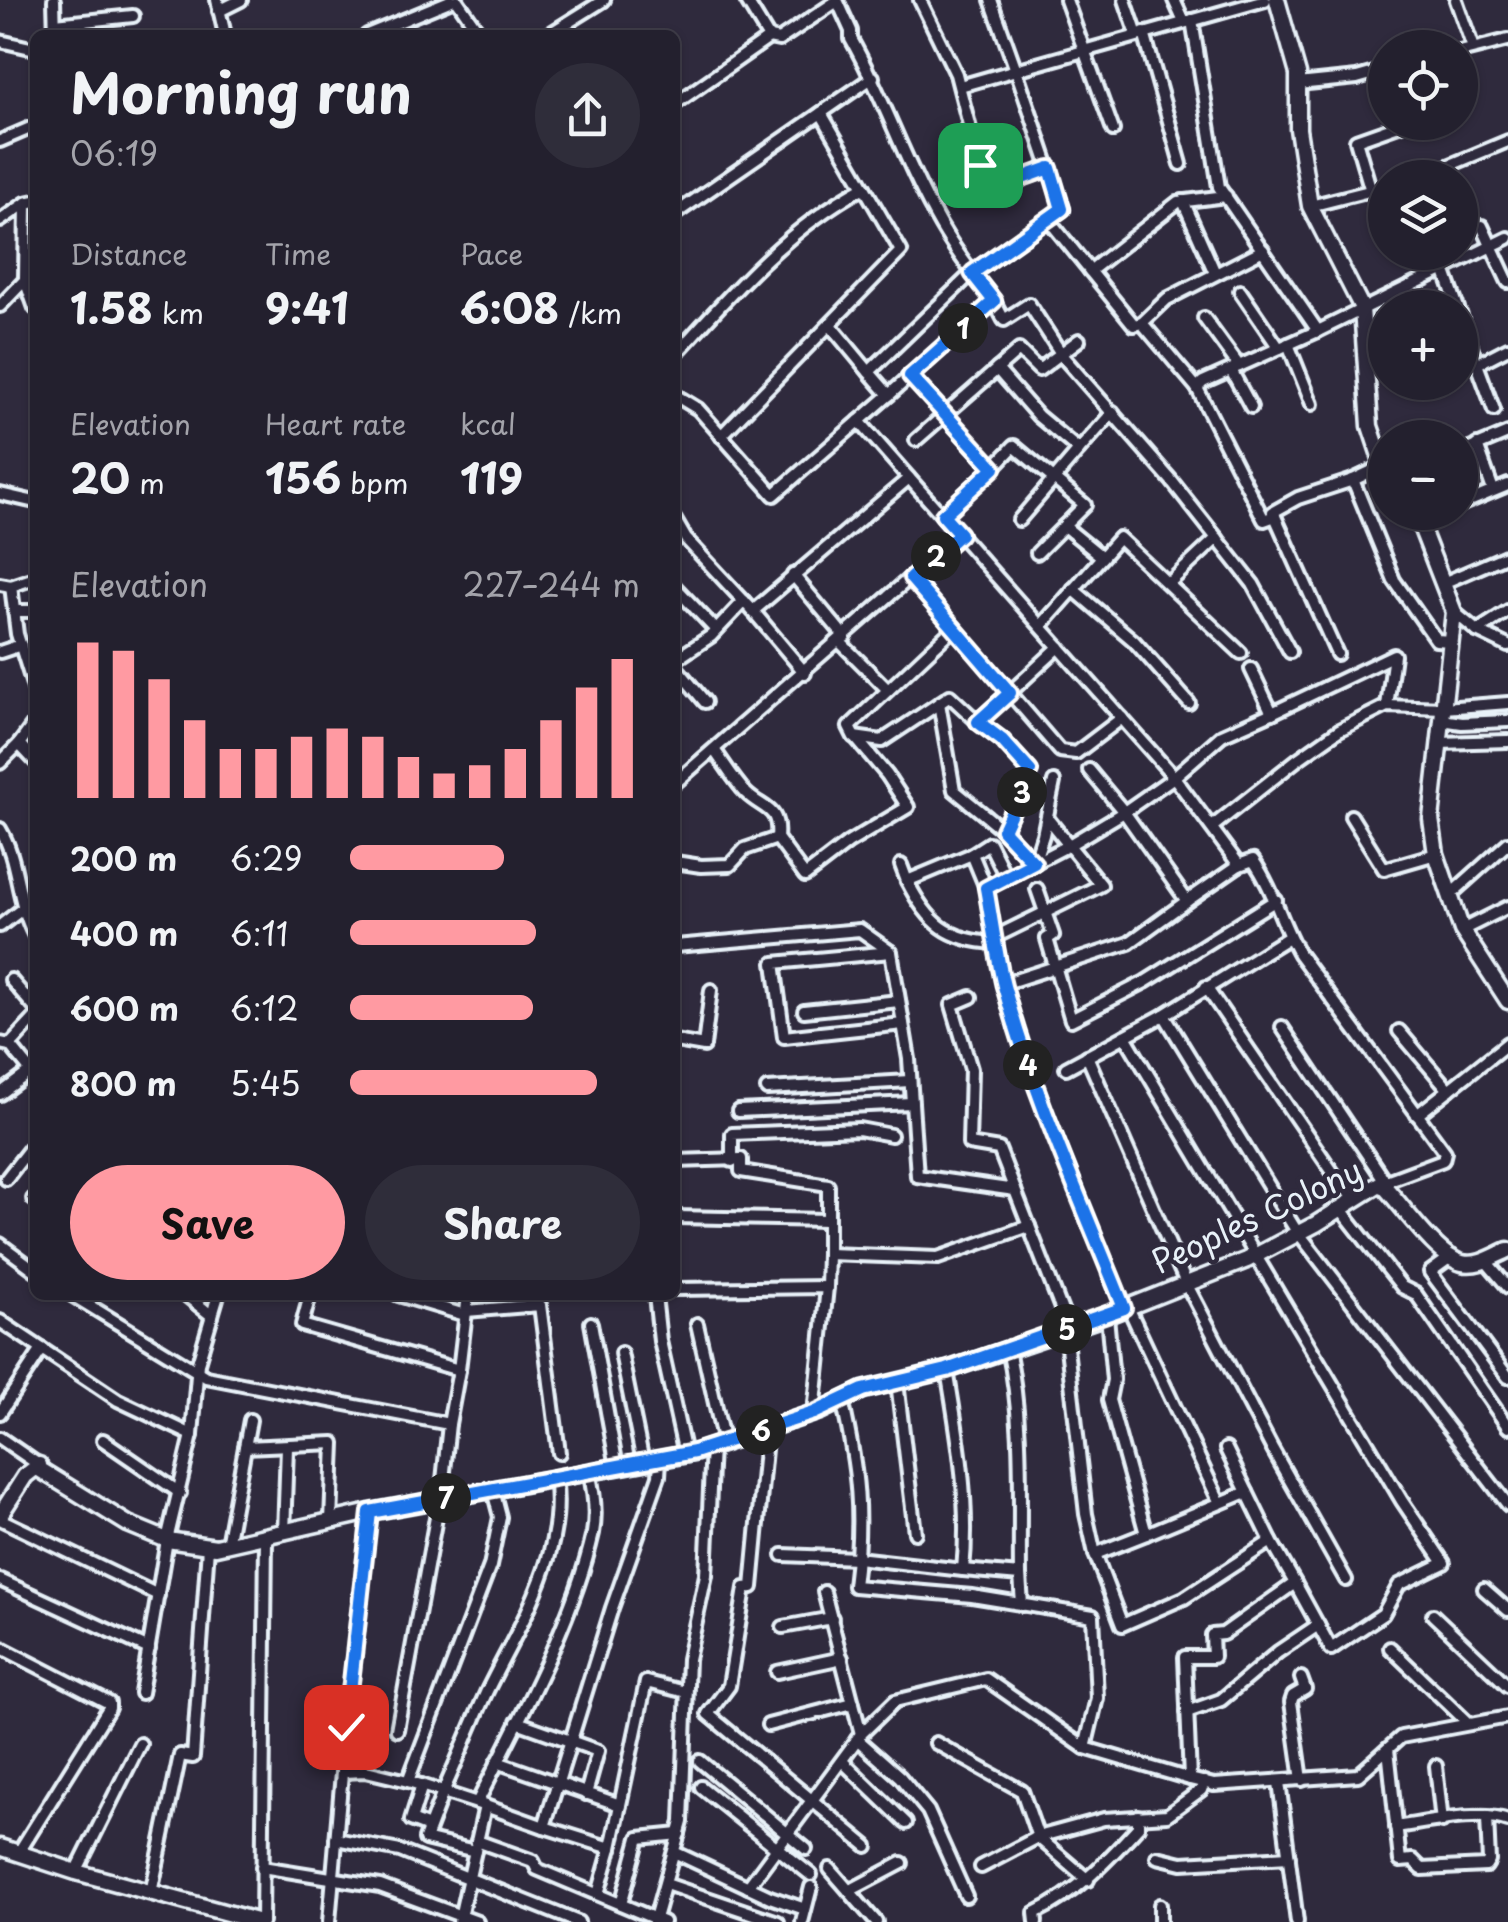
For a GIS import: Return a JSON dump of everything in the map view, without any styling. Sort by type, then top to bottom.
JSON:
[{"type":"street","points":[[54,0],[55,30],[133,16]]},
{"type":"street","points":[[221,30],[218,5],[241,0]]},
{"type":"street","points":[[380,30],[455,0],[477,30]]},
{"type":"street","points":[[556,30],[604,0]]},
{"type":"street","points":[[746,0],[769,38]]},
{"type":"street","points":[[680,100],[769,38],[779,40],[837,0],[851,38],[940,225],[1004,320],[1030,304],[1061,354],[1252,584],[1290,652]]},
{"type":"street","points":[[920,0],[960,86],[986,191],[1050,168]]},
{"type":"street","points":[[869,372],[972,273],[1062,209],[990,0]]},
{"type":"street","points":[[1066,0],[1113,130]]},
{"type":"street","points":[[1124,0],[1141,34],[1181,164]]},
{"type":"street","points":[[1174,0],[1188,21],[1219,187],[1318,330]]},
{"type":"street","points":[[960,86],[1265,0]]},
{"type":"street","points":[[1277,0],[1298,74],[1298,129],[1310,206],[1362,308],[1370,420]]},
{"type":"street","points":[[1456,0],[1467,30]]},
{"type":"street","points":[[1478,47],[1508,40]]},
{"type":"street","points":[[0,41],[30,48]]},
{"type":"street","points":[[1298,84],[1368,75]]},
{"type":"street","points":[[680,211],[872,77]]},
{"type":"street","points":[[722,436],[901,251],[820,113]]},
{"type":"street","points":[[0,141],[30,128]]},
{"type":"street","points":[[1368,136],[1356,140],[1368,181]]},
{"type":"street","points":[[1462,160],[1508,141]]},
{"type":"street","points":[[680,350],[764,259],[818,216],[864,187]]},
{"type":"street","points":[[1310,206],[1368,192]]},
{"type":"street","points":[[1090,271],[1183,201],[1226,196]]},
{"type":"street","points":[[1183,201],[1216,273]]},
{"type":"street","points":[[0,221],[30,202]]},
{"type":"street","points":[[0,306],[30,286],[30,202]]},
{"type":"street","points":[[1048,219],[1134,325],[1142,323],[1167,299],[1263,250]]},
{"type":"street","points":[[1482,226],[1508,282]]},
{"type":"street","points":[[1478,253],[1508,238]]},
{"type":"street","points":[[1197,388],[1443,270]]},
{"type":"street","points":[[1240,291],[1284,346],[1312,404]]},
{"type":"street","points":[[680,399],[698,409],[774,496],[994,301]]},
{"type":"street","points":[[1204,318],[1235,368],[1251,406]]},
{"type":"street","points":[[1142,323],[1197,388],[1264,520],[1275,516]]},
{"type":"street","points":[[830,325],[889,395]]},
{"type":"street","points":[[916,440],[1019,350],[1039,370],[1079,340]]},
{"type":"street","points":[[1478,363],[1508,348]]},
{"type":"street","points":[[1478,367],[1494,410]]},
{"type":"street","points":[[997,369],[1038,416],[1079,450]]},
{"type":"street","points":[[910,376],[994,468]]},
{"type":"street","points":[[1019,520],[1113,412]]},
{"type":"street","points":[[859,421],[1174,778],[1239,864]]},
{"type":"street","points":[[1478,445],[1508,433]]},
{"type":"street","points":[[943,515],[1014,446],[1085,505],[1037,553]]},
{"type":"street","points":[[1478,448],[1493,490]]},
{"type":"street","points":[[1337,654],[1274,512],[1298,498],[1368,474]]},
{"type":"street","points":[[753,611],[910,478]]},
{"type":"street","points":[[1354,480],[1394,580],[1436,640],[1451,640]]},
{"type":"street","points":[[1478,497],[1508,485]]},
{"type":"street","points":[[0,494],[30,501]]},
{"type":"street","points":[[1064,526],[1102,557]]},
{"type":"street","points":[[680,529],[805,673]]},
{"type":"street","points":[[1422,530],[1454,612],[1432,819],[1436,854],[1462,930],[1508,1002]]},
{"type":"street","points":[[680,779],[960,534]]},
{"type":"street","points":[[1040,626],[1119,538],[1241,653]]},
{"type":"street","points":[[1169,583],[1217,538]]},
{"type":"street","points":[[1443,583],[1508,555]]},
{"type":"street","points":[[792,575],[842,640],[888,690]]},
{"type":"street","points":[[911,578],[1060,751],[1076,753],[1122,718]]},
{"type":"street","points":[[6,585],[30,675]]},
{"type":"street","points":[[1073,589],[1134,641],[1189,703]]},
{"type":"street","points":[[680,592],[716,630]]},
{"type":"street","points":[[680,659],[744,601]]},
{"type":"street","points":[[14,611],[30,611]]},
{"type":"street","points":[[1454,612],[1508,646]]},
{"type":"street","points":[[1477,630],[1508,612]]},
{"type":"street","points":[[714,751],[748,795],[768,806],[778,823],[777,838],[805,876],[848,843],[908,807],[849,727],[954,628]]},
{"type":"street","points":[[0,652],[21,645]]},
{"type":"street","points":[[978,722],[1060,647]]},
{"type":"street","points":[[986,888],[1069,846],[1124,812],[1174,778],[1222,735],[1394,655],[1387,706]]},
{"type":"street","points":[[1251,668],[1272,714]]},
{"type":"street","points":[[680,670],[705,702]]},
{"type":"street","points":[[854,737],[882,741],[950,696],[1002,740],[1030,771],[1003,830]]},
{"type":"street","points":[[1443,714],[1508,702]]},
{"type":"street","points":[[940,704],[954,790],[1003,830],[1034,863]]},
{"type":"street","points":[[1212,827],[1298,758],[1387,706],[1443,714],[1462,723],[1508,721]]},
{"type":"street","points":[[0,763],[30,729]]},
{"type":"street","points":[[1440,744],[1508,741]]},
{"type":"street","points":[[19,744],[30,755]]},
{"type":"street","points":[[1089,770],[1186,900]]},
{"type":"street","points":[[1034,863],[1054,782]]},
{"type":"street","points":[[1351,816],[1384,869],[1436,854]]},
{"type":"street","points":[[901,865],[924,914],[934,922],[970,942],[995,940],[1101,885],[1047,818]]},
{"type":"street","points":[[0,829],[11,851],[22,909],[30,926]]},
{"type":"street","points":[[680,863],[730,864],[744,848],[777,838]]},
{"type":"street","points":[[907,882],[988,843],[1006,878]]},
{"type":"street","points":[[1450,895],[1508,843]]},
{"type":"street","points":[[0,858],[11,851]]},
{"type":"street","points":[[972,854],[986,888],[1004,984],[1033,1080],[1126,1308],[1220,1503]]},
{"type":"street","points":[[1004,984],[1129,942],[1239,864],[1253,860],[1276,900],[1289,937],[1445,1152],[1444,1157],[1383,1182],[1282,1027]]},
{"type":"street","points":[[1037,889],[1054,935],[1047,939],[1071,1020],[1145,982],[1276,900]]},
{"type":"street","points":[[1462,930],[1508,907]]},
{"type":"street","points":[[0,926],[22,909]]},
{"type":"street","points":[[680,946],[860,930],[890,952],[910,1081],[917,1176],[1015,1190]]},
{"type":"street","points":[[1066,1068],[1203,992],[1206,986],[1289,937]]},
{"type":"street","points":[[890,952],[774,962],[784,1038],[903,1024]]},
{"type":"street","points":[[11,980],[30,1002]]},
{"type":"street","points":[[1206,986],[1355,1199]]},
{"type":"street","points":[[680,1042],[704,1046],[711,990]]},
{"type":"street","points":[[971,997],[952,1004],[972,1069],[969,1144],[999,1149],[1067,1329],[1086,1514],[1095,1554],[1122,1625],[1184,1598],[1271,1541]]},
{"type":"street","points":[[804,1011],[899,1001]]},
{"type":"street","points":[[1164,1014],[1300,1232],[1508,1505]]},
{"type":"street","points":[[30,1022],[5,1044],[30,1071]]},
{"type":"street","points":[[1399,1031],[1449,1090]]},
{"type":"street","points":[[1125,1036],[1402,1502],[1444,1563],[1399,1585],[1383,1614],[1331,1648],[1271,1541],[1226,1449]]},
{"type":"street","points":[[1417,1114],[1508,1044]]},
{"type":"street","points":[[1086,1056],[1186,1283],[1346,1580]]},
{"type":"street","points":[[0,1094],[30,1076]]},
{"type":"street","points":[[767,1089],[910,1081]]},
{"type":"street","points":[[738,1111],[912,1103]]},
{"type":"street","points":[[732,1162],[732,1134],[859,1129],[891,1134]]},
{"type":"street","points":[[6,1179],[30,1148]]},
{"type":"street","points":[[680,1162],[740,1159],[741,1171],[828,1185],[827,1287],[814,1413]]},
{"type":"street","name":"Peoples Colony","points":[[39,1465],[39,1469],[92,1505],[167,1540],[208,1547],[370,1512],[685,1454],[718,1444],[814,1413],[863,1390],[947,1370],[1107,1316],[1255,1256],[1383,1182],[1452,1256]]},
{"type":"street","points":[[1340,1208],[1402,1287],[1416,1294],[1508,1427]]},
{"type":"street","points":[[680,1217],[828,1220]]},
{"type":"street","points":[[828,1254],[938,1258],[1029,1226]]},
{"type":"street","points":[[0,1244],[30,1266]]},
{"type":"street","points":[[1508,1250],[1485,1260],[1461,1263],[1452,1256],[1430,1272],[1508,1377]]},
{"type":"street","points":[[1485,1260],[1508,1287]]},
{"type":"street","points":[[680,1289],[827,1287]]},
{"type":"street","points":[[80,1300],[206,1377],[449,1424]]},
{"type":"street","points":[[192,1300],[212,1316]]},
{"type":"street","points":[[141,1694],[167,1540],[192,1435],[197,1370],[218,1300]]},
{"type":"street","points":[[309,1300],[302,1326],[459,1370]]},
{"type":"street","points":[[417,1300],[466,1313],[540,1305],[559,1453]]},
{"type":"street","points":[[397,1730],[439,1500],[467,1300]]},
{"type":"street","points":[[656,1300],[660,1342],[685,1454]]},
{"type":"street","points":[[1107,1316],[1113,1380],[1109,1400],[1146,1534]]},
{"type":"street","points":[[0,1321],[118,1400],[192,1435]]},
{"type":"street","points":[[591,1324],[617,1467]]},
{"type":"street","points":[[555,1478],[560,1506],[538,1588],[486,1695],[425,1839],[476,1846],[532,1861],[537,1869],[658,1921],[682,1822],[688,1659],[706,1575],[718,1444],[697,1324]]},
{"type":"street","points":[[1008,1349],[1018,1440],[1022,1605]]},
{"type":"street","points":[[0,1413],[42,1350]]},
{"type":"street","points":[[620,1353],[644,1462]]},
{"type":"street","points":[[947,1370],[958,1432],[965,1545],[962,1570]]},
{"type":"street","points":[[896,1382],[915,1534]]},
{"type":"street","points":[[842,1400],[857,1468],[860,1532],[854,1586],[972,1596],[1093,1616],[1097,1698],[1085,1748]]},
{"type":"street","points":[[227,1544],[250,1420]]},
{"type":"street","points":[[767,1428],[752,1588],[745,1588],[729,1686],[708,1714],[866,1846]]},
{"type":"street","points":[[0,1438],[39,1465],[26,1476],[0,1517],[158,1595]]},
{"type":"street","points":[[103,1440],[180,1493]]},
{"type":"street","points":[[245,1447],[334,1443],[330,1522]]},
{"type":"street","points":[[284,1533],[287,1447]]},
{"type":"street","points":[[544,1828],[612,1608],[659,1476],[660,1459]]},
{"type":"street","points":[[459,1919],[481,1804],[567,1611],[593,1532],[596,1498],[589,1472]]},
{"type":"street","points":[[408,1781],[490,1566],[500,1517],[493,1490]]},
{"type":"street","points":[[1095,1554],[1247,1492]]},
{"type":"street","points":[[329,1922],[370,1512]]},
{"type":"street","points":[[0,1847],[76,1872],[261,1922],[266,1537]]},
{"type":"street","points":[[151,1893],[180,1755],[193,1757],[208,1547]]},
{"type":"street","points":[[783,1556],[858,1558],[1020,1575]]},
{"type":"street","points":[[0,1580],[149,1649]]},
{"type":"street","points":[[1190,1780],[1185,1657],[1213,1657],[1212,1635],[1223,1634],[1295,1584]]},
{"type":"street","points":[[1484,1589],[1508,1610]]},
{"type":"street","points":[[824,1592],[859,1736],[928,1812],[966,1896]]},
{"type":"street","points":[[1433,1616],[1508,1686]]},
{"type":"street","points":[[783,1628],[832,1618]]},
{"type":"street","points":[[1187,1712],[1220,1700],[1278,1652],[1318,1626]]},
{"type":"street","points":[[0,1646],[109,1703],[110,1708],[20,1852]]},
{"type":"street","points":[[1390,1648],[1468,1723]]},
{"type":"street","points":[[777,1672],[842,1658]]},
{"type":"street","points":[[1301,1678],[1305,1689],[1293,1696],[1291,1702],[1302,1780]]},
{"type":"street","points":[[748,1887],[859,1736],[895,1700],[986,1679],[1085,1748],[1204,1782],[1280,1782],[1358,1775],[1400,1737],[1508,1716]]},
{"type":"street","points":[[598,1894],[646,1682],[686,1692]]},
{"type":"street","points":[[768,1725],[853,1703]]},
{"type":"street","points":[[517,1722],[598,1750],[586,1794]]},
{"type":"street","points":[[936,1743],[1022,1791],[1038,1837],[1088,1880]]},
{"type":"street","points":[[76,1872],[140,1744]]},
{"type":"street","points":[[1388,1748],[1400,1862],[1413,1860],[1422,1869],[1486,1866],[1487,1818]]},
{"type":"street","points":[[700,1761],[806,1849]]},
{"type":"street","points":[[842,1761],[906,1823]]},
{"type":"street","points":[[497,1762],[620,1805]]},
{"type":"street","points":[[1436,1766],[1442,1822]]},
{"type":"street","points":[[342,1772],[366,1772],[408,1781],[611,1848]]},
{"type":"street","points":[[874,1790],[894,1772]]},
{"type":"street","points":[[982,1866],[1038,1837],[1104,1819],[1172,1813],[1201,1790],[1204,1782]]},
{"type":"street","points":[[1280,1782],[1298,1922]]},
{"type":"street","points":[[422,1786],[411,1820],[430,1827]]},
{"type":"street","points":[[702,1787],[811,1881],[802,1922]]},
{"type":"street","points":[[1036,1922],[1035,1913],[1088,1880],[1138,1828],[1138,1816]]},
{"type":"street","points":[[1396,1826],[1487,1818],[1508,1821]]},
{"type":"street","points":[[614,1836],[679,1834]]},
{"type":"street","points":[[622,1904],[639,1838]]},
{"type":"street","points":[[336,1839],[400,1851],[578,1922]]},
{"type":"street","points":[[674,1852],[805,1909]]},
{"type":"street","points":[[1157,1857],[1182,1863],[1288,1857]]},
{"type":"street","points":[[850,1892],[902,1863]]},
{"type":"street","points":[[262,1867],[380,1886],[459,1919],[477,1922]]},
{"type":"street","points":[[830,1869],[876,1922]]},
{"type":"street","points":[[666,1884],[778,1922]]},
{"type":"street","points":[[1160,1905],[1160,1922]]},
{"type":"route","points":[[346,1727],[370,1512],[694,1452],[814,1413],[863,1390],[947,1370],[1124,1308],[1033,1080],[1004,984],[995,937],[986,888],[1034,863],[1003,830],[1030,771],[1002,740],[978,722],[1010,693],[911,578],[960,534],[943,515],[994,468],[910,376],[994,301],[972,273],[1062,209],[1050,168],[986,191],[980,165]]}]
